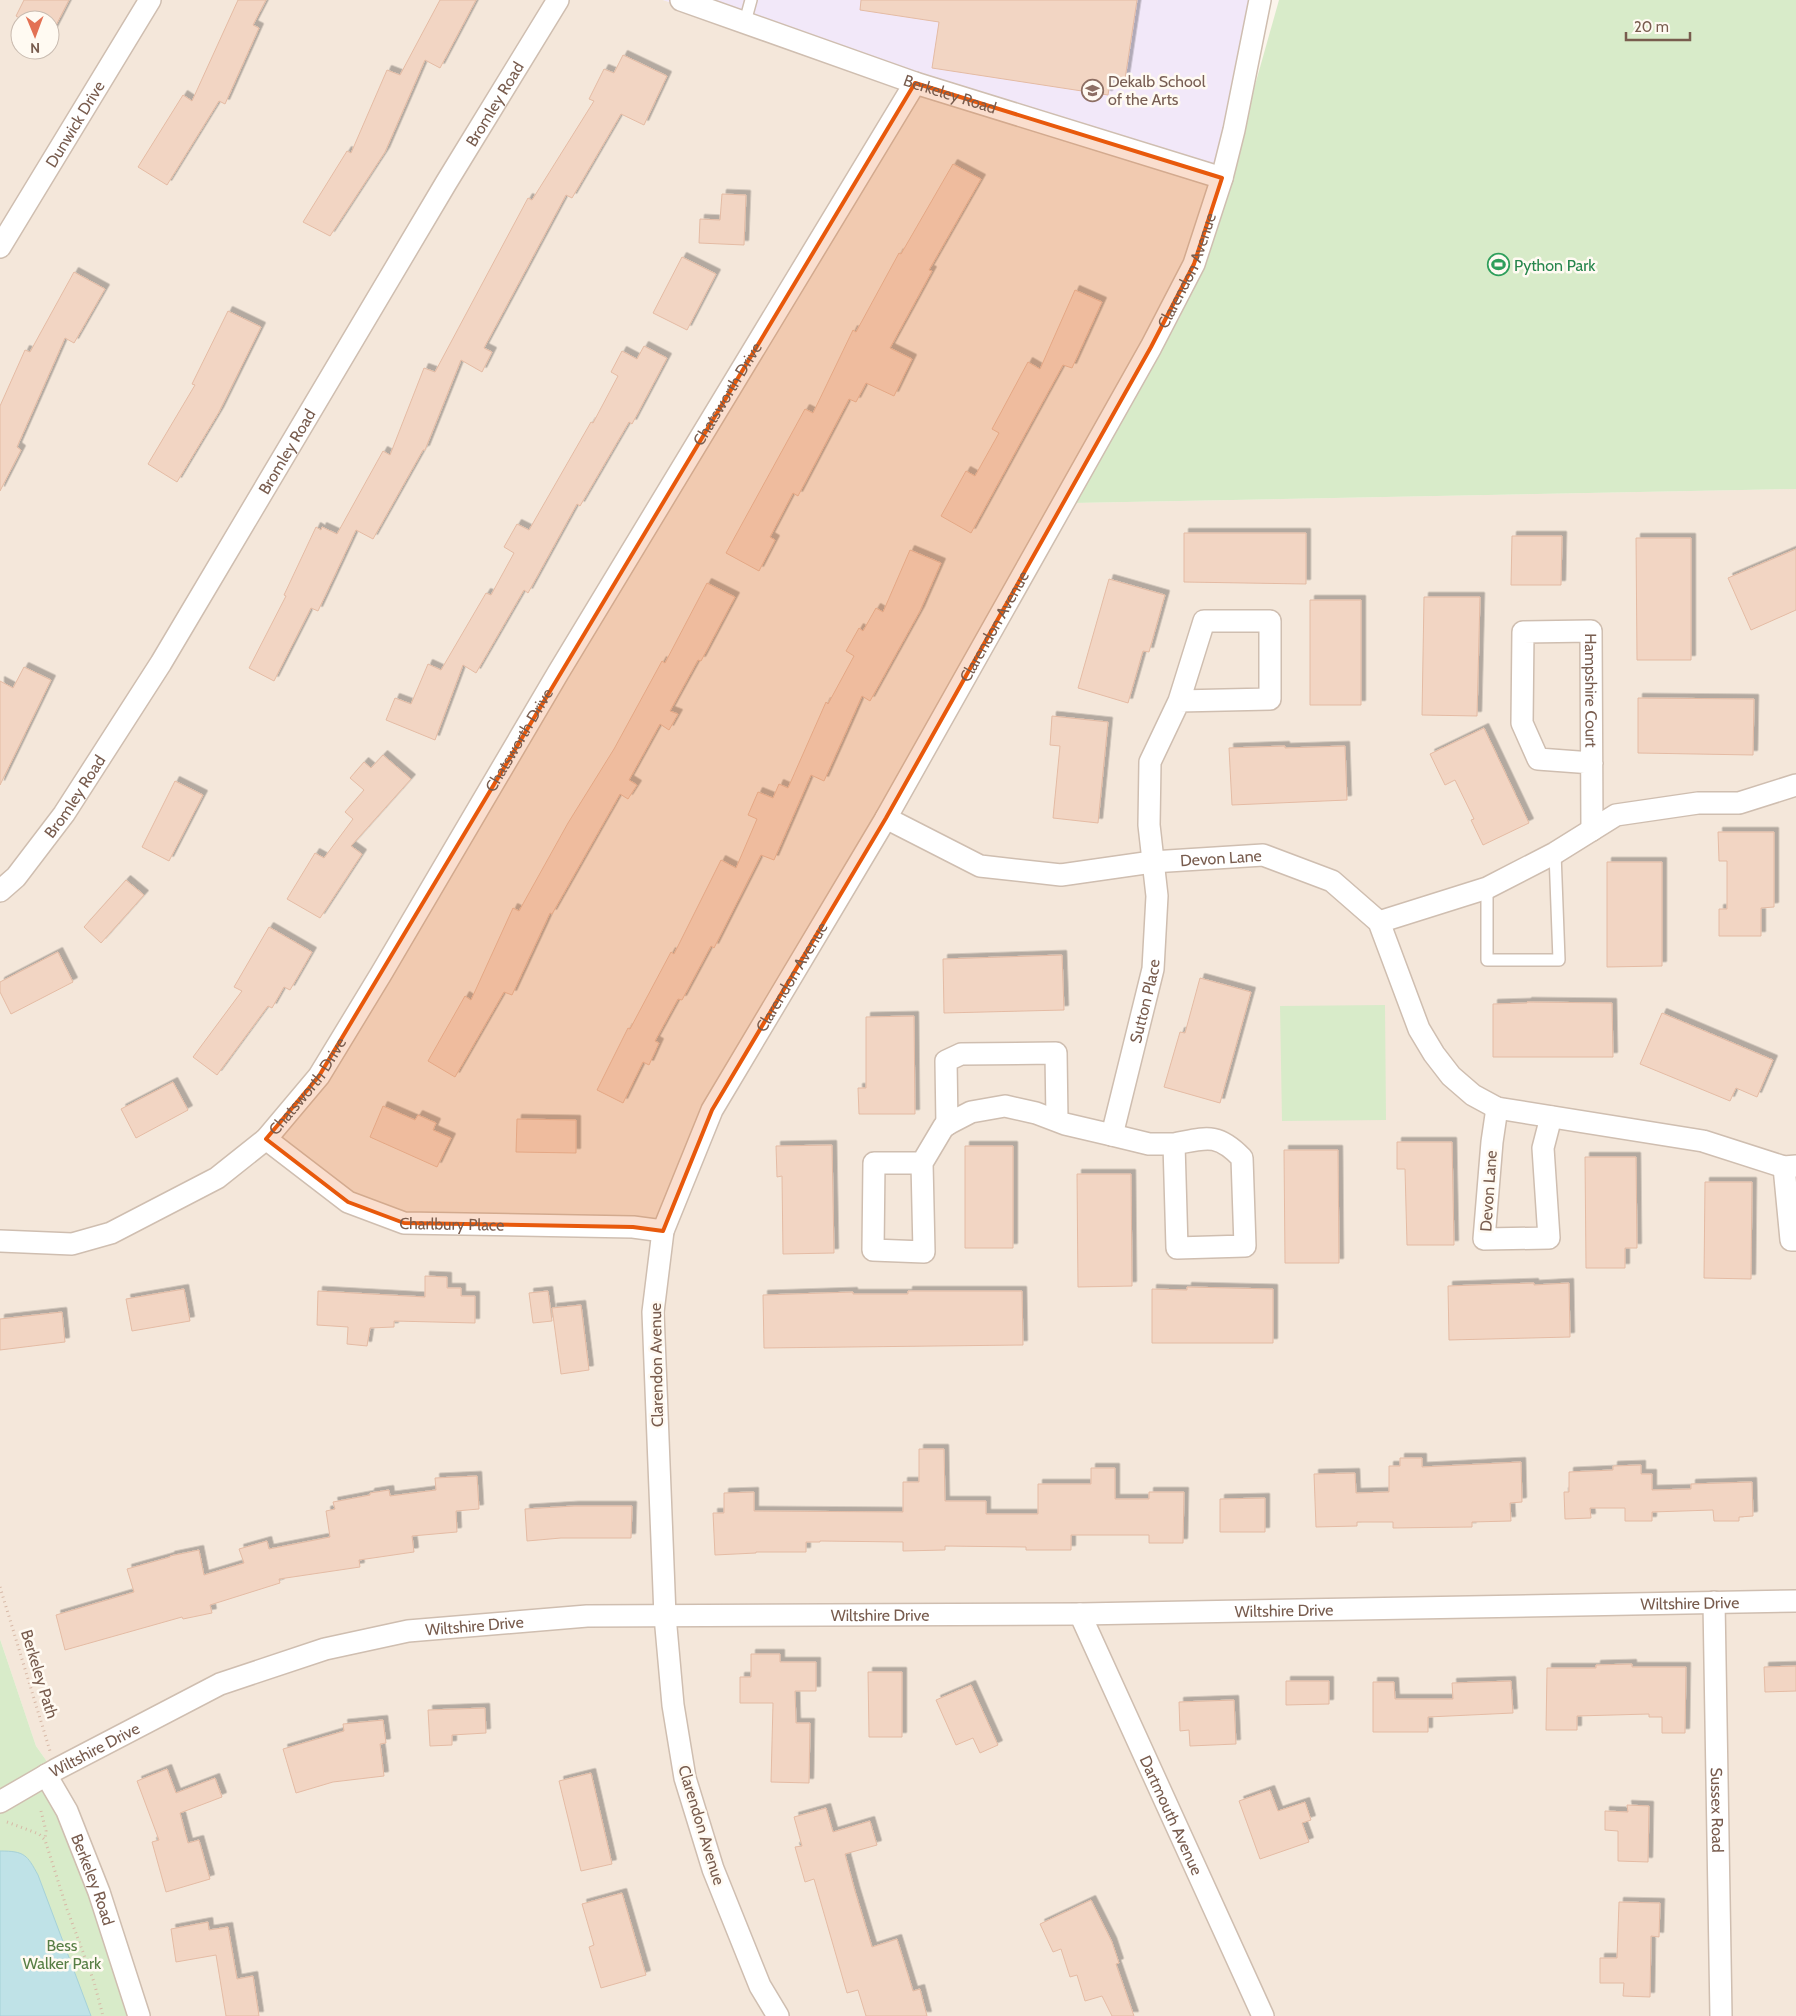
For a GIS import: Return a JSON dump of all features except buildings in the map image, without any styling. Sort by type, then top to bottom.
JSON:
[{"type":"street","name":"Dunwick Drive","points":[[0,247],[150,0]]},
{"type":"street","name":"Bromley Road","points":[[0,890],[16,877],[64,814],[161,663],[446,183],[558,0]]},
{"type":"street","name":"Berkeley Road","points":[[681,0],[916,83],[1222,178]]},
{"type":"street","name":"Clarendon Avenue","points":[[778,2016],[760,1986],[713,1869],[685,1778],[673,1705],[665,1616],[655,1402],[653,1312],[663,1232],[712,1110],[886,818],[1151,347],[1194,264],[1222,178],[1234,130],[1260,0]]},
{"type":"street","name":"Chatsworth Drive","points":[[0,1241],[72,1244],[111,1233],[217,1178],[266,1139],[318,1076],[345,1034],[563,664],[916,83]]},
{"type":"street","name":"Sutton Place","points":[[1112,1135],[1153,969],[1157,896],[1149,825],[1150,762],[1179,701],[1204,621],[1270,621],[1270,699],[1179,701]]},
{"type":"street","name":"Hampshire Court","points":[[1592,763],[1538,759],[1522,723],[1523,632],[1591,631],[1592,763],[1592,830]]},
{"type":"street","points":[[1379,922],[1487,888],[1555,853],[1616,816],[1698,804],[1739,803],[1796,784]]},
{"type":"street","name":"Devon Lane","points":[[886,818],[980,866],[1062,875],[1152,862],[1263,855],[1332,881],[1379,922],[1419,1029],[1434,1054],[1451,1076],[1474,1095],[1497,1108],[1703,1141],[1790,1167],[1791,1240],[1796,1240]]},
{"type":"street","points":[[947,1125],[946,1061],[961,1054],[1056,1053],[1057,1120]]},
{"type":"street","points":[[922,1163],[874,1163],[873,1250],[924,1252],[922,1163],[944,1126],[971,1112],[1005,1106],[1149,1144],[1174,1144],[1209,1138],[1229,1145],[1242,1158],[1245,1246],[1177,1248],[1174,1144]]},
{"type":"street","name":"Devon Lane","points":[[1497,1108],[1492,1142],[1484,1239],[1548,1238],[1543,1148],[1551,1118]]},
{"type":"street","name":"Charlbury Place","points":[[266,1139],[348,1202],[404,1223],[634,1227],[663,1232]]},
{"type":"street","name":"Wiltshire Drive","points":[[2,1811],[51,1772],[220,1684],[325,1649],[408,1631],[587,1616],[1080,1614],[1796,1601]]},
{"type":"street","name":"Sussex Road","points":[[1714,1602],[1721,2016]]},
{"type":"street","name":"Dartmouth Avenue","points":[[1080,1614],[1263,2016]]},
{"type":"street","name":"Berkeley Road","points":[[51,1772],[99,1892],[139,2016]]},
{"type":"lane","points":[[745,22],[751,0]]},
{"type":"lane","points":[[1487,888],[1487,960],[1559,960],[1555,853]]},
{"type":"path","name":"Berkeley Path","points":[[0,1586],[51,1772]]},
{"type":"path","points":[[40,1807],[46,1831],[45,1840],[94,1982],[103,2016]]},
{"type":"path","points":[[2,1811],[39,1834],[45,1840]]},
{"type":"highlighted area","points":[[915,83],[1222,178],[1194,264],[1151,347],[886,818],[712,1110],[663,1231],[633,1227],[404,1223],[348,1202],[266,1139],[319,1076]]},
{"type":"shaded area","points":[[0,0],[663,0],[1224,180],[1219,213],[1180,317],[1074,503],[1796,489],[1796,2016],[145,2016],[53,1770],[36,1746],[0,1639]]},
{"type":"shaded area","name":"Dekalb School of the Arts","points":[[663,0],[1256,0],[1224,180]]},
{"type":"green space","name":"Python Park","points":[[1279,0],[1796,0],[1796,489],[1073,503],[1180,317],[1219,213]]},
{"type":"green space","points":[[1385,1005],[1386,1120],[1282,1121],[1280,1006]]},
{"type":"green space","name":"Bess Walker Park","points":[[0,1639],[36,1746],[53,1770],[145,2016],[0,2016]]},
{"type":"water","points":[[0,1851],[20,1853],[28,1859],[38,1875],[91,2016],[0,2016]]},
{"type":"place","name":"Dekalb School of the Arts","points":[[1092,90]]},
{"type":"place","name":"Python Park","points":[[1498,265]]}]
